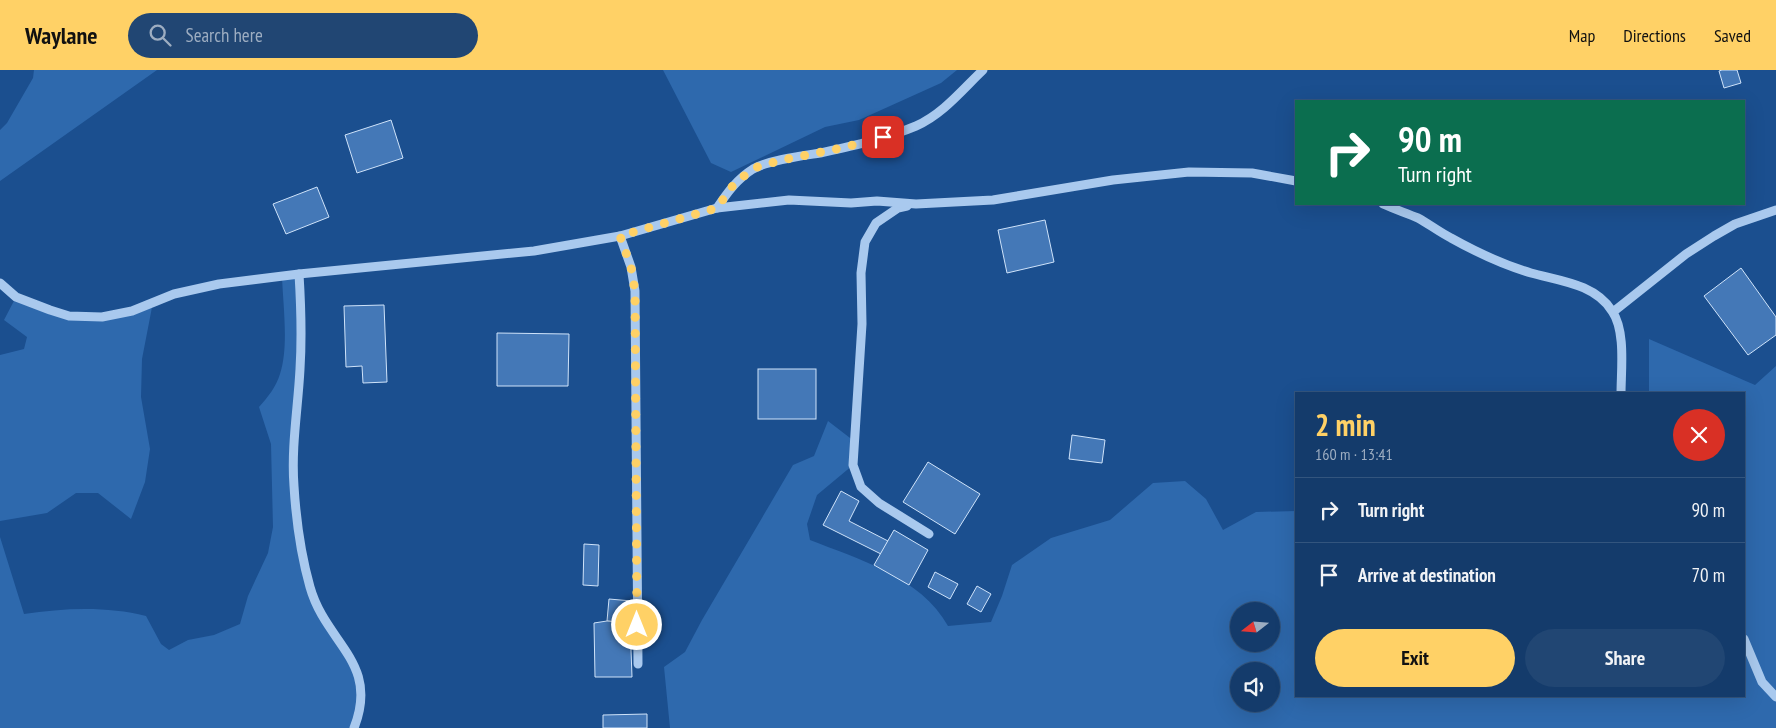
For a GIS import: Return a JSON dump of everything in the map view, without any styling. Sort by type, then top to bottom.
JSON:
[{"type":"street","points":[[717,208],[734,184],[754,168],[782,160],[842,148],[883,137],[917,125],[946,107],[984,70]]},
{"type":"street","points":[[0,283],[16,297],[50,310],[69,316],[102,317],[132,310],[174,294],[219,284],[299,274],[534,251],[620,236],[717,208],[788,200],[851,203],[877,200],[916,204],[993,200],[1113,180],[1189,172],[1252,173],[1295,181]]},
{"type":"street","points":[[916,204],[898,208],[876,223],[865,242],[861,273],[862,324],[853,465],[861,487],[879,503],[929,534]]},
{"type":"street","points":[[1384,205],[1419,219],[1449,238],[1479,253],[1529,272],[1584,287],[1601,298],[1613,312],[1618,327],[1622,350],[1621,392]]},
{"type":"street","points":[[1613,312],[1686,254],[1714,236],[1735,224],[1776,210]]},
{"type":"street","points":[[620,236],[631,267],[635,291],[638,664]]},
{"type":"street","points":[[299,274],[302,322],[294,444],[294,486],[302,549],[311,588],[320,614],[353,661],[361,682],[360,712],[354,728]]},
{"type":"street","points":[[1745,641],[1762,682],[1776,697]]},
{"type":"shaded area","points":[[34,70],[157,70],[0,181],[0,130],[7,123],[33,78]]},
{"type":"shaded area","points":[[663,70],[957,70],[941,83],[859,120],[825,127],[731,172],[711,163]]},
{"type":"shaded area","points":[[299,274],[294,486],[311,588],[361,682],[354,728],[0,728],[0,537],[24,614],[54,610],[101,609],[146,616],[161,644],[169,650],[188,640],[214,635],[240,624],[248,596],[268,553],[273,527],[271,444],[259,407],[269,396],[280,374],[283,363],[285,326],[282,276]]},
{"type":"shaded area","points":[[16,297],[50,310],[102,317],[153,302],[142,359],[141,397],[150,449],[145,482],[131,519],[98,493],[76,493],[47,513],[0,521],[0,355],[24,349],[27,337],[4,320]]},
{"type":"shaded area","points":[[1649,339],[1755,385],[1776,366],[1776,728],[670,728],[664,667],[685,652],[793,465],[814,456],[828,421],[854,441],[853,465],[817,495],[807,524],[810,540],[868,563],[905,582],[936,609],[948,626],[991,622],[1012,565],[1051,538],[1110,520],[1153,483],[1185,481],[1206,499],[1223,530],[1256,512],[1295,511],[1295,697],[1745,697],[1745,392],[1649,392]]},
{"type":"building","points":[[1737,70],[1741,83],[1724,88],[1719,71]]},
{"type":"building","points":[[391,120],[403,158],[357,173],[345,135]]},
{"type":"building","points":[[317,187],[329,217],[286,234],[273,204]]},
{"type":"building","points":[[1045,220],[1054,262],[1007,273],[998,230]]},
{"type":"building","points":[[1741,268],[1776,317],[1776,335],[1748,355],[1704,296]]},
{"type":"building","points":[[384,305],[387,382],[363,383],[362,366],[346,367],[344,306]]},
{"type":"building","points":[[497,333],[569,334],[568,386],[497,386]]},
{"type":"building","points":[[758,369],[816,369],[816,419],[758,419]]},
{"type":"building","points":[[1072,435],[1105,440],[1102,463],[1069,459]]},
{"type":"building","points":[[928,462],[980,494],[955,534],[903,502]]},
{"type":"building","points":[[841,491],[859,501],[849,521],[888,541],[881,554],[823,525]]},
{"type":"building","points":[[894,530],[928,550],[909,585],[874,565]]},
{"type":"building","points":[[584,544],[599,545],[598,586],[583,585]]},
{"type":"building","points":[[935,572],[958,584],[950,599],[928,587]]},
{"type":"building","points":[[977,586],[991,594],[981,612],[967,604]]},
{"type":"building","points":[[609,599],[632,601],[630,623],[607,621]]},
{"type":"building","points":[[607,621],[630,623],[632,677],[595,677],[594,623]]},
{"type":"building","points":[[647,714],[647,728],[603,728],[603,715]]},
{"type":"route","points":[[637,625],[635,291],[631,267],[620,236],[717,208],[734,184],[754,168],[883,137]]}]
